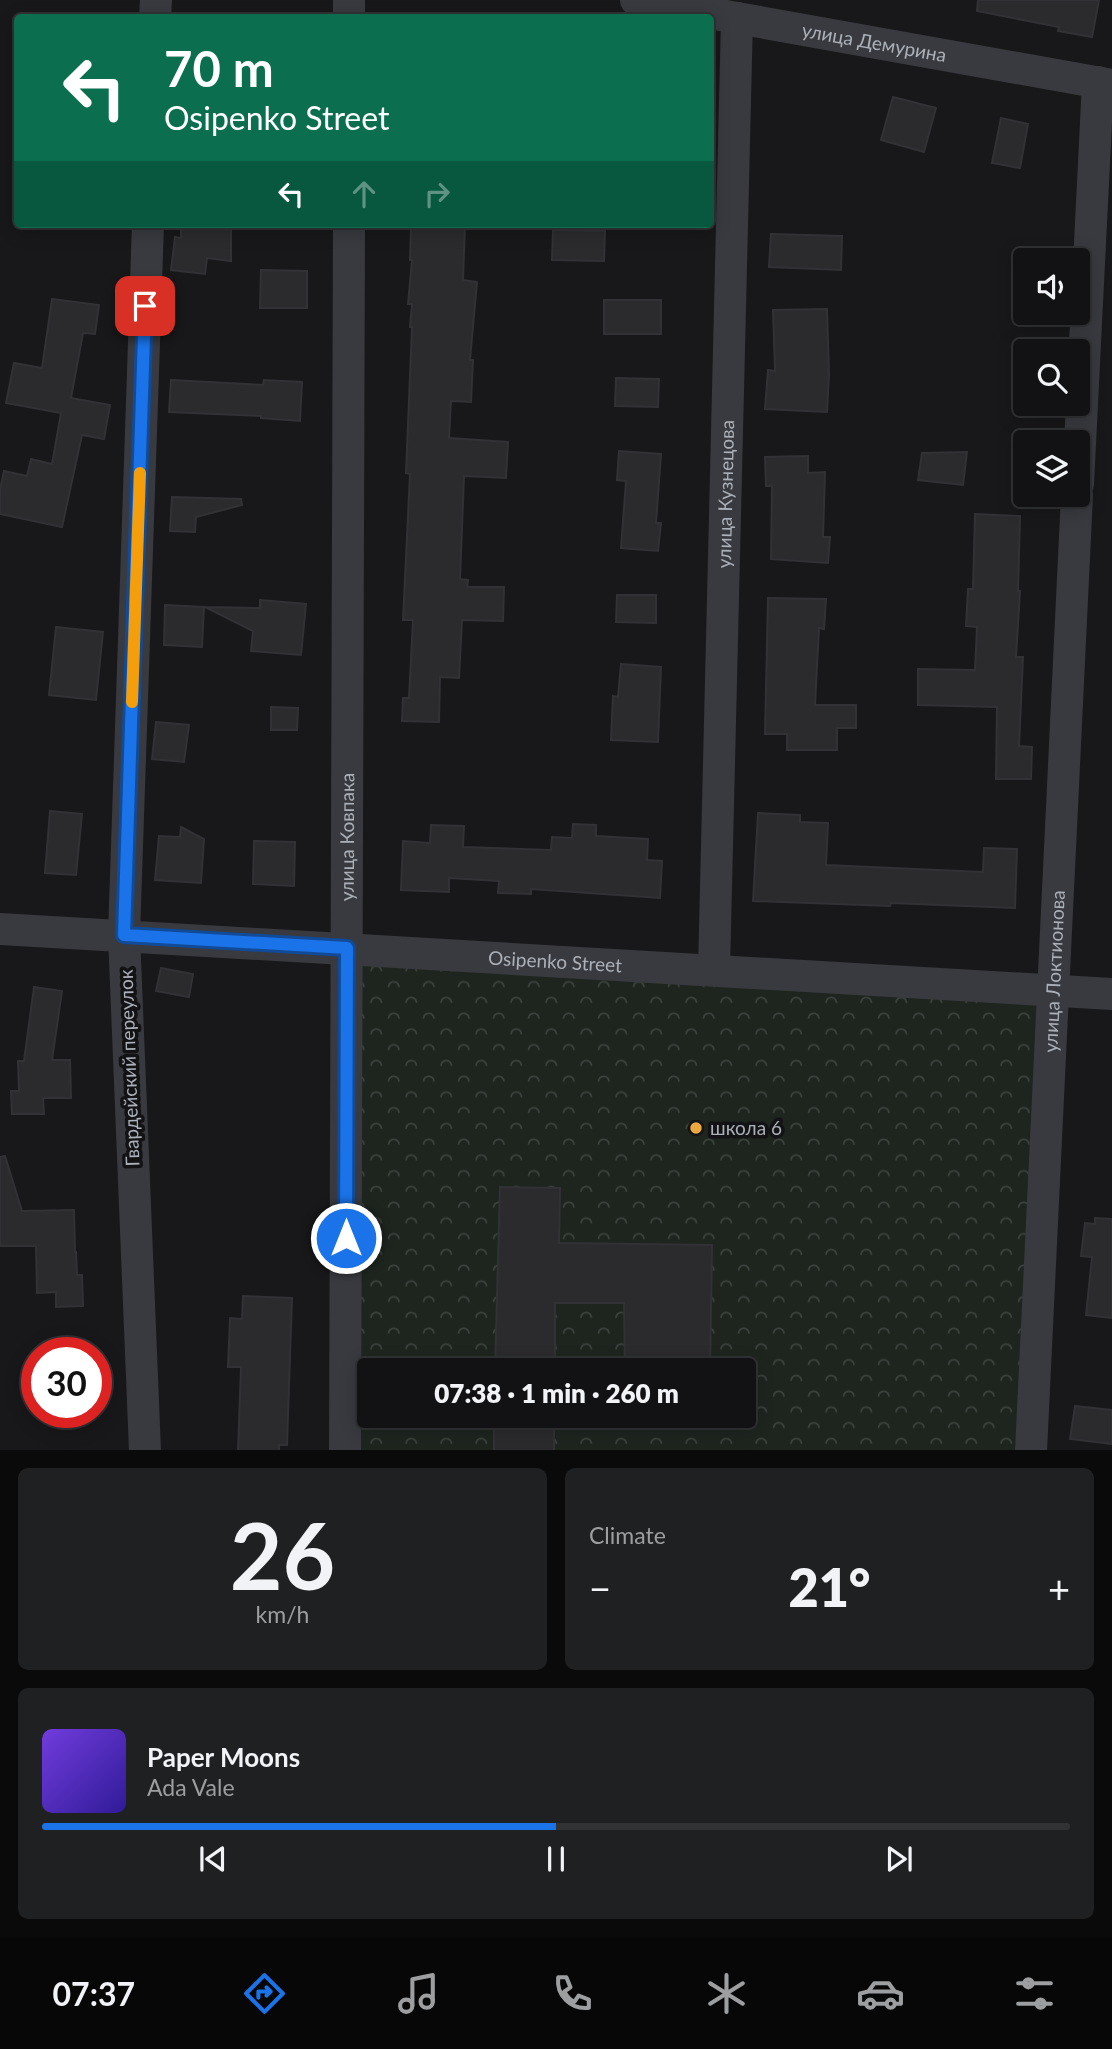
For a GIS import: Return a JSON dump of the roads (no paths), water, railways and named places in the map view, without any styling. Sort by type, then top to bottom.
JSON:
[{"type":"street","name":"улица Демурина","points":[[636,0],[1105,84]]},
{"type":"street","name":"улица Кузнецова","points":[[714,970],[737,18]]},
{"type":"street","points":[[1082,430],[1105,84]]},
{"type":"street","name":"Гвардейский переулок","points":[[145,1450],[124,935],[148,228]]},
{"type":"street","name":"улица Ковпака","points":[[345,1450],[349,228]]},
{"type":"street","name":"улица Локтионова","points":[[1031,1450],[1076,507]]},
{"type":"street","name":"Osipenko Street","points":[[0,929],[1112,995]]},
{"type":"place","name":"школа 6","points":[[696,1128]]}]
